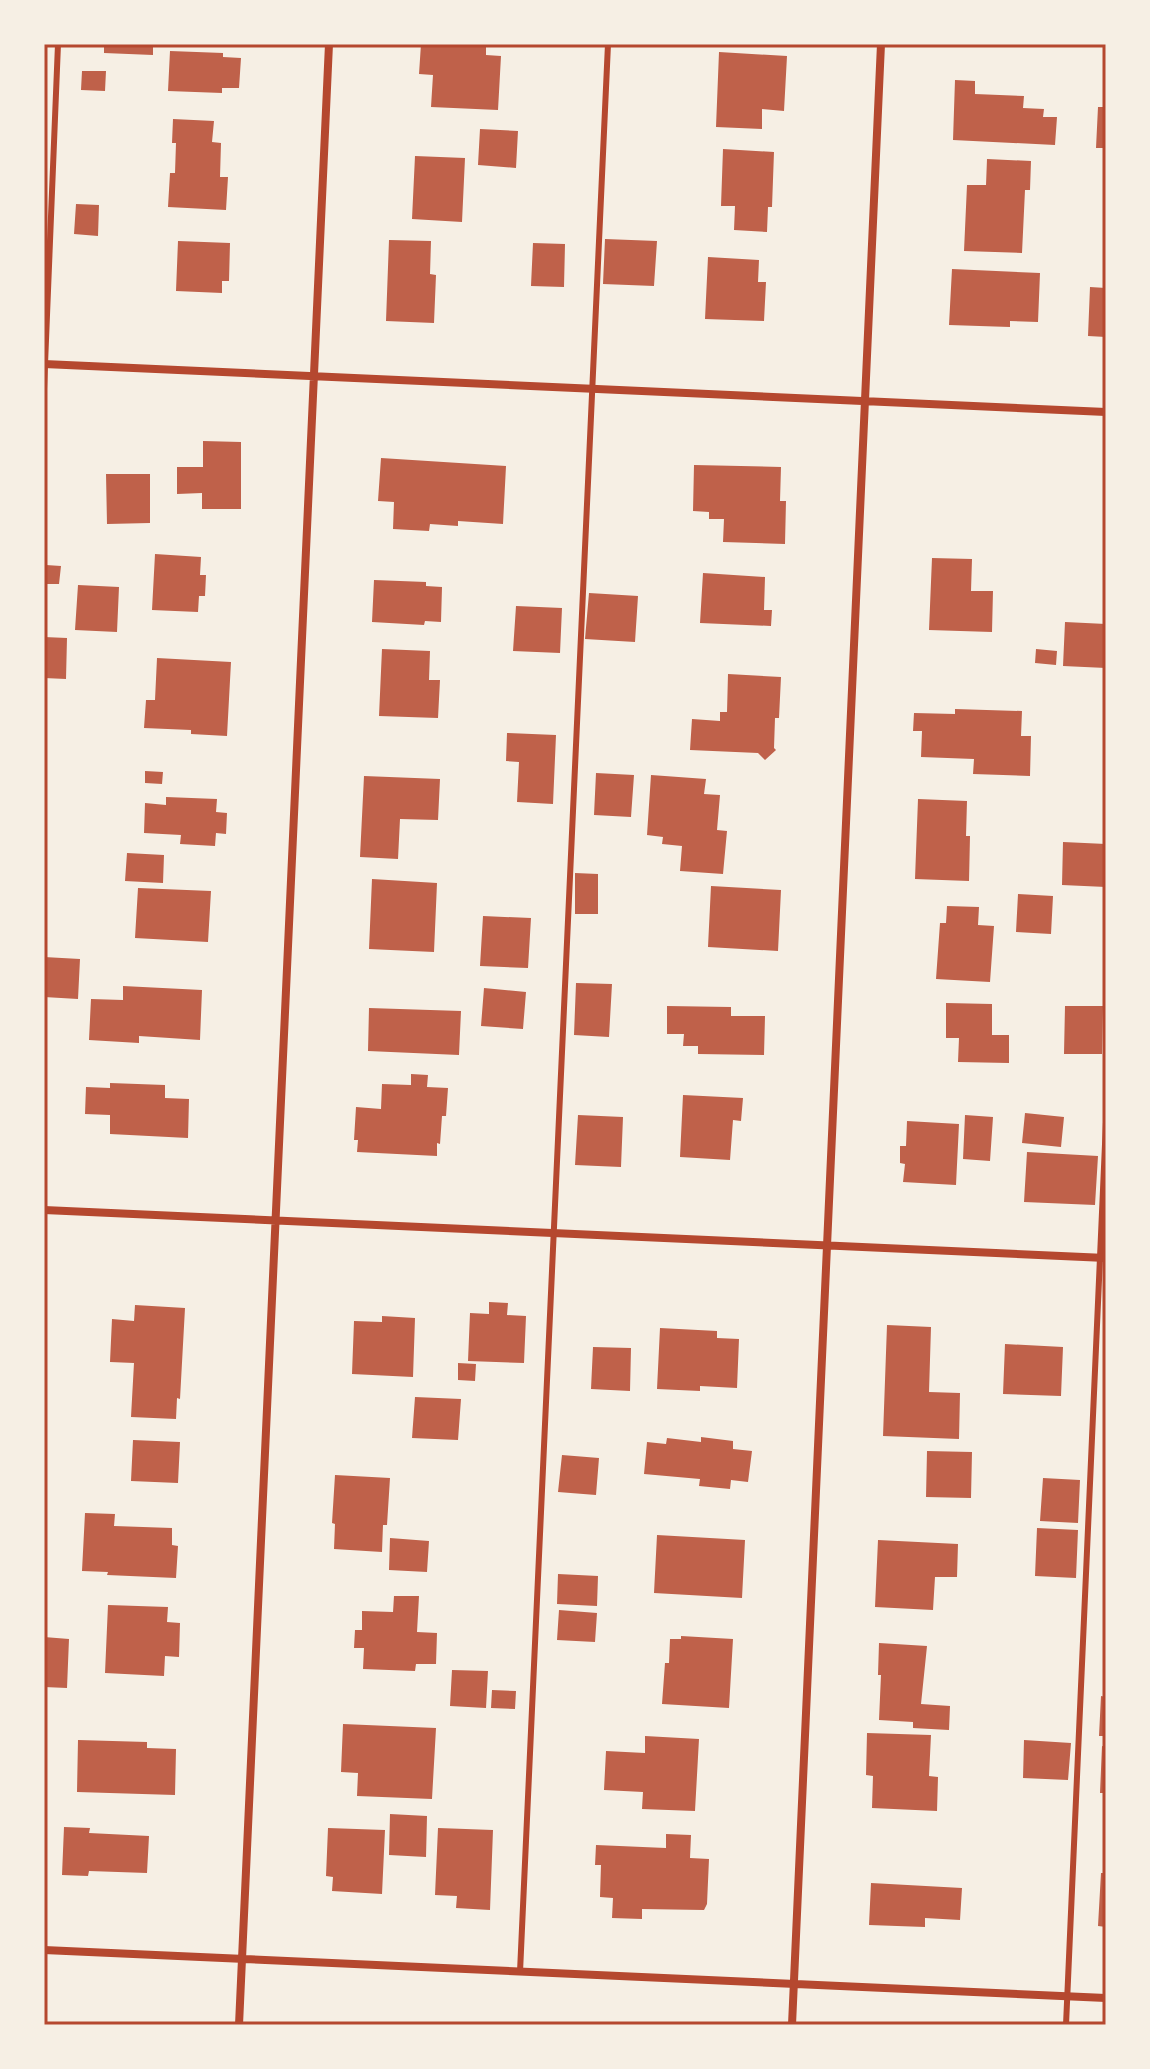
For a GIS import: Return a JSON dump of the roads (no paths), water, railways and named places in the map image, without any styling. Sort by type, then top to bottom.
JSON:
[{"type":"street","points":[[239,2025],[329,44]]},
{"type":"street","points":[[792,2025],[881,44]]},
{"type":"street","points":[[45,364],[1106,412]]},
{"type":"street","points":[[44,1210],[1103,1258]]},
{"type":"street","points":[[44,1950],[1106,1998]]},
{"type":"lane","points":[[44,389],[58,44]]},
{"type":"lane","points":[[520,1972],[608,44]]},
{"type":"lane","points":[[1066,2025],[1103,1258],[1106,1122]]}]
